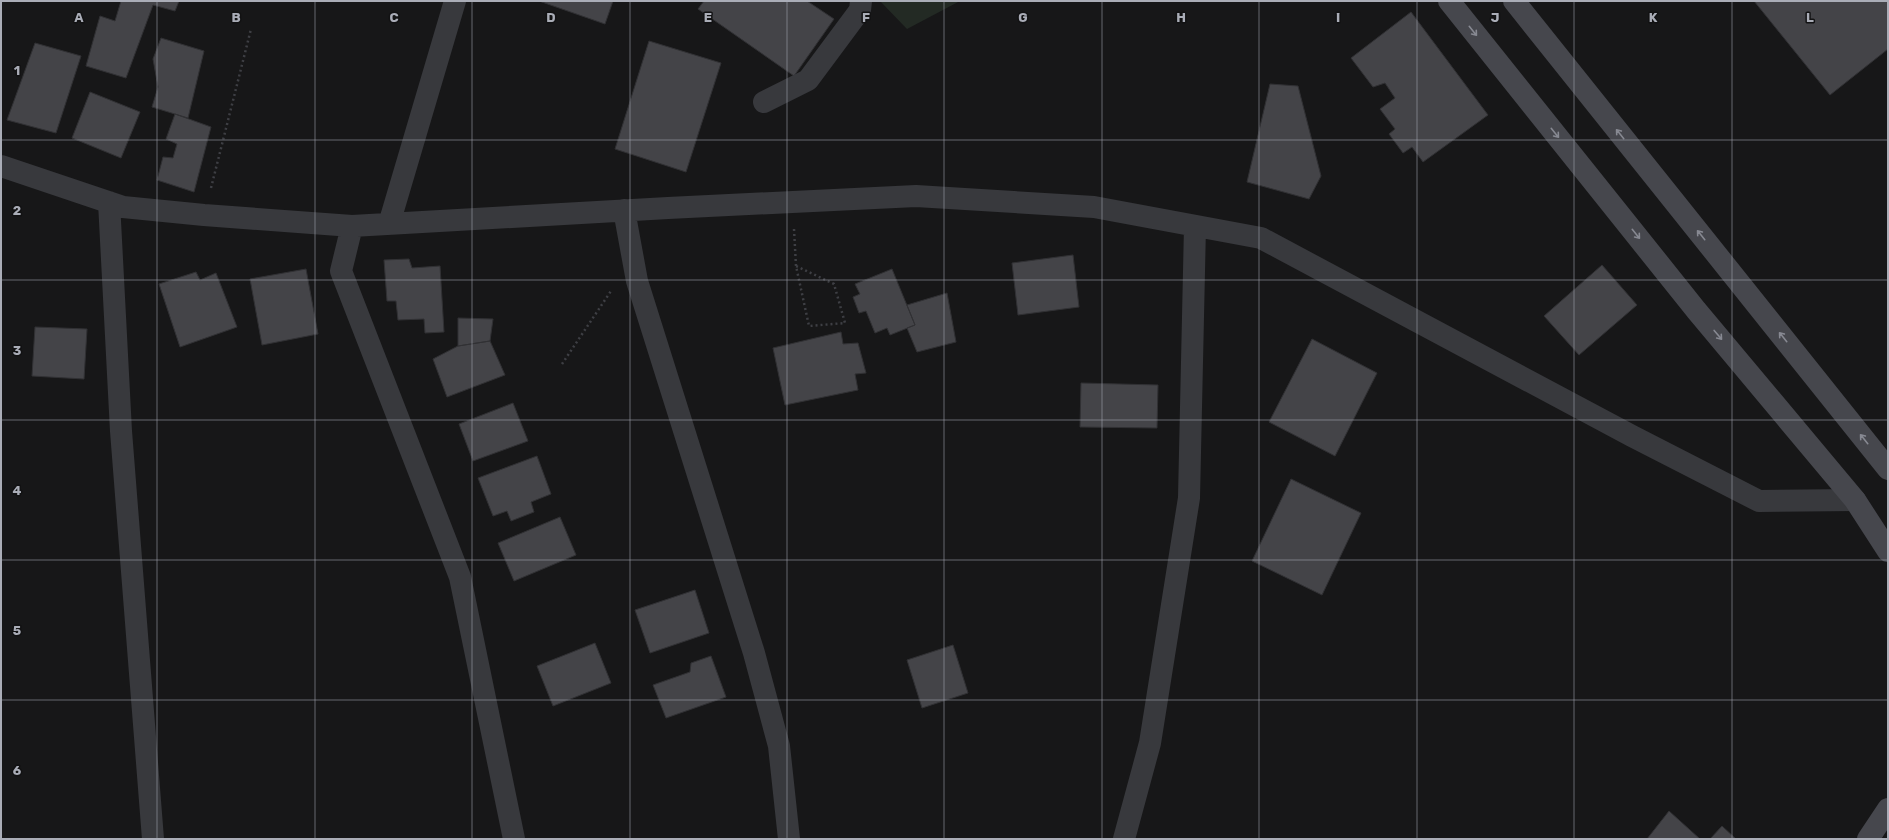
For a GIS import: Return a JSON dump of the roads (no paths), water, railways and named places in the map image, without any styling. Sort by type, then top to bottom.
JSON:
[{"type":"main road","points":[[1449,1],[1696,310],[1855,500],[1888,551]]},
{"type":"main road","points":[[1514,1],[1888,469]]},
{"type":"main road","points":[[1868,839],[1888,809]]},
{"type":"street","points":[[389,224],[455,1]]},
{"type":"street","points":[[764,102],[808,80],[860,10],[861,1]]},
{"type":"street","points":[[1,166],[123,206],[204,215],[352,226],[624,210],[916,196],[1094,207],[1261,238],[1632,436],[1758,501],[1855,500]]},
{"type":"street","points":[[109,202],[121,430],[153,839]]},
{"type":"street","points":[[624,210],[637,281],[758,667],[779,746],[789,839]]},
{"type":"street","points":[[352,226],[341,271],[460,577],[514,839]]},
{"type":"street","points":[[1124,839],[1150,743],[1189,498],[1195,226]]}]
